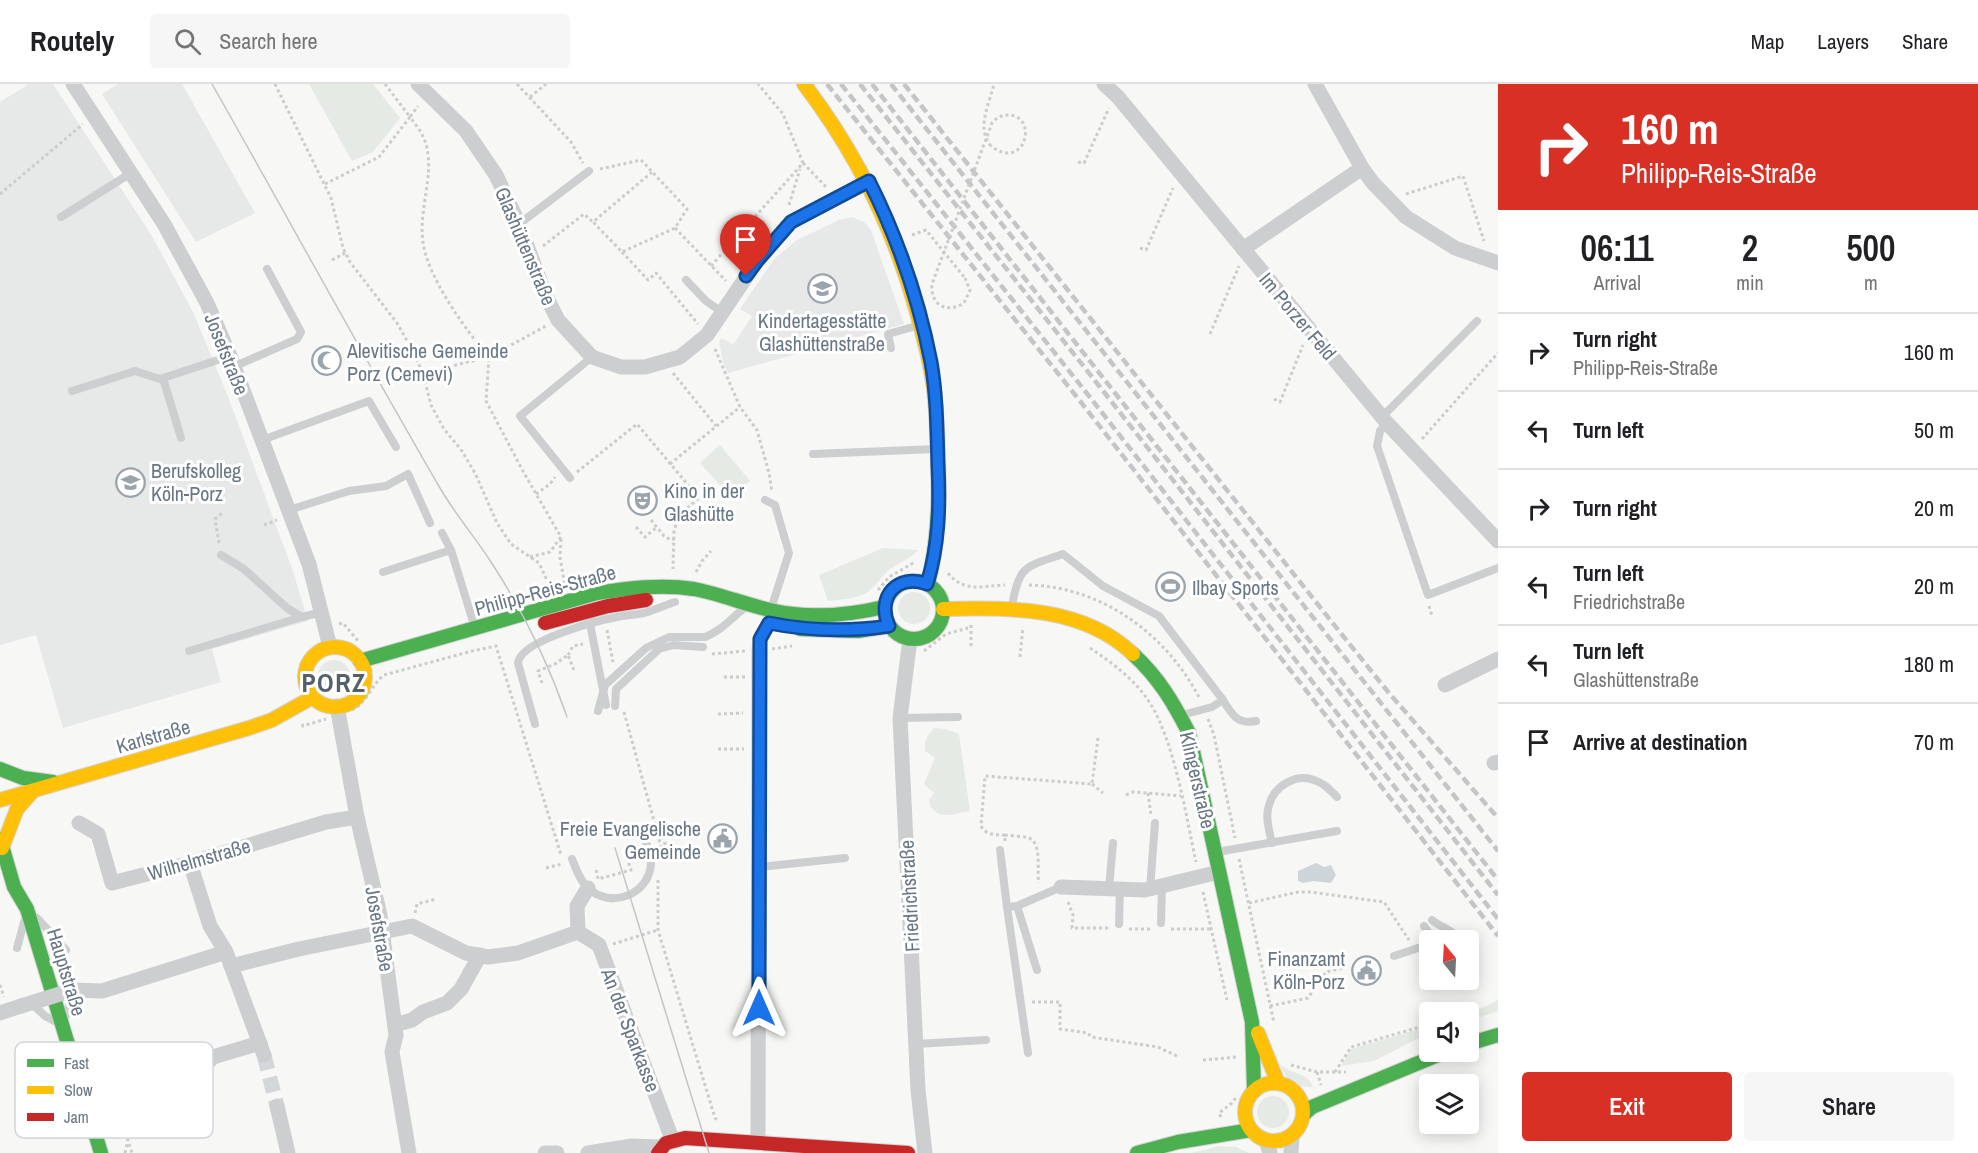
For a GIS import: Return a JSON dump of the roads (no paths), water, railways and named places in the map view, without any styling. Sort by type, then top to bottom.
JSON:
[{"type":"street","name":"Josefstraße","points":[[74,84],[186,263],[207,303],[262,440],[284,515],[309,564],[330,647]]},
{"type":"street","points":[[804,84],[842,135],[869,181],[896,240],[931,363],[938,449],[938,523],[932,568],[927,584]]},
{"type":"street","points":[[1315,84],[1362,168],[1373,183],[1406,217],[1455,248],[1494,262]]},
{"type":"street","name":"Glashüttenstraße","points":[[423,89],[466,131],[496,175],[519,224],[545,294],[558,320],[592,357],[621,367],[645,367],[680,357],[707,334],[757,261],[791,222],[869,181]]},
{"type":"street","name":"Im Porzer Feld","points":[[1110,89],[1384,420],[1498,541]]},
{"type":"street","points":[[1244,250],[1362,168]]},
{"type":"street","points":[[918,580],[927,584],[939,594],[943,609],[940,623],[931,634],[924,637],[910,639],[895,633],[885,617],[884,607],[892,589],[900,584],[918,580]]},
{"type":"street","name":"Philipp-Reis-Straße","points":[[362,667],[476,628],[597,593],[626,588],[655,586],[688,588],[750,604],[770,617],[800,629],[858,631],[889,626]]},
{"type":"street","name":"Philipp-Reis-Straße","points":[[362,667],[488,634],[524,628],[628,602],[655,600],[681,602]]},
{"type":"street","name":"Philipp-Reis-Straße","points":[[717,610],[735,615],[770,617],[827,616],[854,614],[884,607]]},
{"type":"street","name":"Klingerstraße","points":[[943,609],[1012,608],[1039,611],[1100,630],[1126,648],[1150,670],[1172,698],[1189,733],[1252,1022],[1254,1091]]},
{"type":"street","points":[[758,1143],[759,650],[760,639],[770,617]]},
{"type":"street","name":"Friedrichstraße","points":[[910,639],[900,718],[918,1090],[925,1153]]},
{"type":"street","points":[[330,647],[341,647],[352,652],[362,667],[364,681],[359,693],[338,711],[313,697],[304,678],[311,658],[319,651],[330,647]]},
{"type":"street","points":[[1445,685],[1498,659]]},
{"type":"street","name":"Karlstraße","points":[[0,800],[249,728],[272,720],[313,697]]},
{"type":"street","name":"Josefstraße","points":[[338,711],[357,817],[382,931],[396,1035],[392,1052],[410,1153]]},
{"type":"street","points":[[0,769],[23,778],[59,783]]},
{"type":"street","points":[[1,844],[17,809],[32,792]]},
{"type":"street","name":"Wilhelmstraße","points":[[80,823],[98,834],[112,883],[190,863],[326,822],[357,817]]},
{"type":"street","name":"Hauptstraße","points":[[1,844],[14,887],[27,909],[67,1042]]},
{"type":"street","points":[[190,863],[210,926],[229,959],[262,1049],[213,1057]]},
{"type":"street","points":[[1056,890],[1156,887],[1219,872]]},
{"type":"street","points":[[15,1008],[73,992],[102,991],[229,959],[299,949],[412,926],[466,953],[488,957],[518,953],[578,932],[577,906],[588,888]]},
{"type":"street","name":"An der Sparkasse","points":[[578,932],[599,945],[663,1146]]},
{"type":"street","points":[[395,1025],[412,1020],[423,1012],[447,1002],[461,989],[480,955]]},
{"type":"street","name":"Klingerstraße","points":[[1252,1022],[1278,1083]]},
{"type":"street","points":[[1479,1041],[1498,1035]]},
{"type":"street","points":[[1303,1115],[1312,1107],[1420,1062]]},
{"type":"street","points":[[1297,1093],[1307,1093],[1384,1076]]},
{"type":"street","points":[[1278,1083],[1286,1085],[1297,1093],[1302,1104],[1303,1115],[1300,1125],[1292,1135],[1268,1146],[1251,1130],[1246,1120],[1245,1109],[1254,1091],[1266,1084],[1278,1083]]},
{"type":"street","points":[[277,1106],[288,1153]]},
{"type":"street","points":[[1178,1142],[1245,1109]]},
{"type":"street","points":[[1137,1153],[1178,1142],[1251,1130]]},
{"type":"street","points":[[1291,1153],[1292,1135]]},
{"type":"street","name":"Hauptstraße","points":[[96,1138],[101,1153]]},
{"type":"street","points":[[588,1153],[632,1146],[758,1143],[908,1153]]},
{"type":"street","points":[[545,1153],[557,1153]]},
{"type":"lane","points":[[519,224],[589,171]]},
{"type":"lane","points":[[61,218],[131,173]]},
{"type":"lane","points":[[72,391],[135,371],[160,379],[232,362],[297,339],[301,332],[267,269]]},
{"type":"lane","points":[[686,280],[706,301],[722,312]]},
{"type":"lane","points":[[1477,321],[1384,420],[1377,446],[1428,595],[1498,568]]},
{"type":"lane","points":[[891,348],[888,334],[921,325]]},
{"type":"lane","points":[[570,478],[520,416],[592,357]]},
{"type":"lane","points":[[163,378],[181,438]]},
{"type":"lane","points":[[262,440],[369,401],[396,447]]},
{"type":"lane","points":[[813,454],[938,449]]},
{"type":"lane","points":[[284,515],[349,491],[386,486],[408,474],[430,523]]},
{"type":"lane","points":[[765,500],[775,505],[789,553],[770,617]]},
{"type":"lane","points":[[442,533],[452,550],[476,628]]},
{"type":"lane","points":[[384,572],[452,550]]},
{"type":"lane","points":[[1012,608],[1016,584],[1026,567],[1063,554],[1103,585],[1159,616],[1238,719],[1246,723],[1256,721]]},
{"type":"lane","points":[[221,555],[244,569],[287,608],[302,617]]},
{"type":"lane","points":[[626,588],[600,602],[590,624],[599,670],[611,705],[616,689],[659,649],[673,645],[703,651]]},
{"type":"lane","points":[[535,724],[518,663],[519,657],[544,640],[590,624],[644,613],[681,602]]},
{"type":"lane","points":[[598,711],[605,685],[646,648],[669,637],[705,637],[729,623],[735,615],[750,604]]},
{"type":"lane","points":[[189,651],[322,612]]},
{"type":"lane","points":[[1181,715],[1205,709],[1222,700]]},
{"type":"lane","points":[[900,718],[958,717]]},
{"type":"lane","points":[[1272,843],[1267,819],[1268,805],[1274,792],[1285,783],[1299,778],[1313,779],[1325,785],[1337,797]]},
{"type":"lane","points":[[1155,823],[1156,887],[1161,923]]},
{"type":"lane","points":[[1215,853],[1337,831]]},
{"type":"lane","points":[[572,859],[588,888],[603,897],[623,898],[642,886],[647,878],[651,864],[645,840]]},
{"type":"lane","points":[[1113,843],[1114,889],[1119,924]]},
{"type":"lane","points":[[1000,850],[1028,1053]]},
{"type":"lane","points":[[759,867],[845,858]]},
{"type":"lane","points":[[1007,907],[1017,906],[1056,890]]},
{"type":"lane","points":[[1017,906],[1037,970]]},
{"type":"lane","points":[[17,948],[27,909]]},
{"type":"lane","points":[[27,909],[66,950]]},
{"type":"lane","points":[[1432,920],[1438,926],[1449,930]]},
{"type":"lane","points":[[1424,926],[1427,930]]},
{"type":"lane","points":[[1394,956],[1419,948]]},
{"type":"lane","points":[[15,1008],[45,1016],[62,1025],[73,992]]},
{"type":"lane","points":[[916,1044],[987,1040]]},
{"type":"tunnel","points":[[264,1055],[277,1106]]},
{"type":"tram line","points":[[212,84],[440,488],[514,599],[552,676],[567,717]]},
{"type":"tram line","points":[[615,848],[709,1153]]},
{"type":"railway","points":[[827,84],[1080,401],[1498,936]]},
{"type":"railway","points":[[841,84],[1089,396],[1498,919]]},
{"type":"railway","points":[[860,84],[1498,895]]},
{"type":"railway","points":[[872,84],[1498,880]]},
{"type":"railway","points":[[891,84],[1498,851]]},
{"type":"railway","points":[[904,84],[1389,693],[1498,818]]},
{"type":"place","name":"Kindertagesstätte Glashüttenstraße","points":[[822,289]]},
{"type":"place","name":"Alevitische Gemeinde Porz (Cemevi)","points":[[326,361]]},
{"type":"place","name":"Berufskolleg Köln-Porz","points":[[130,482]]},
{"type":"place","name":"Kino in der Glashütte","points":[[643,501]]},
{"type":"place","name":"Ilbay Sports","points":[[1171,587]]},
{"type":"place","name":"Freie Evangelische Gemeinde","points":[[722,839]]},
{"type":"place","name":"Finanzamt Köln-Porz","points":[[1366,970]]},
{"type":"district","name":"PORZ","points":[[334,682]]}]
